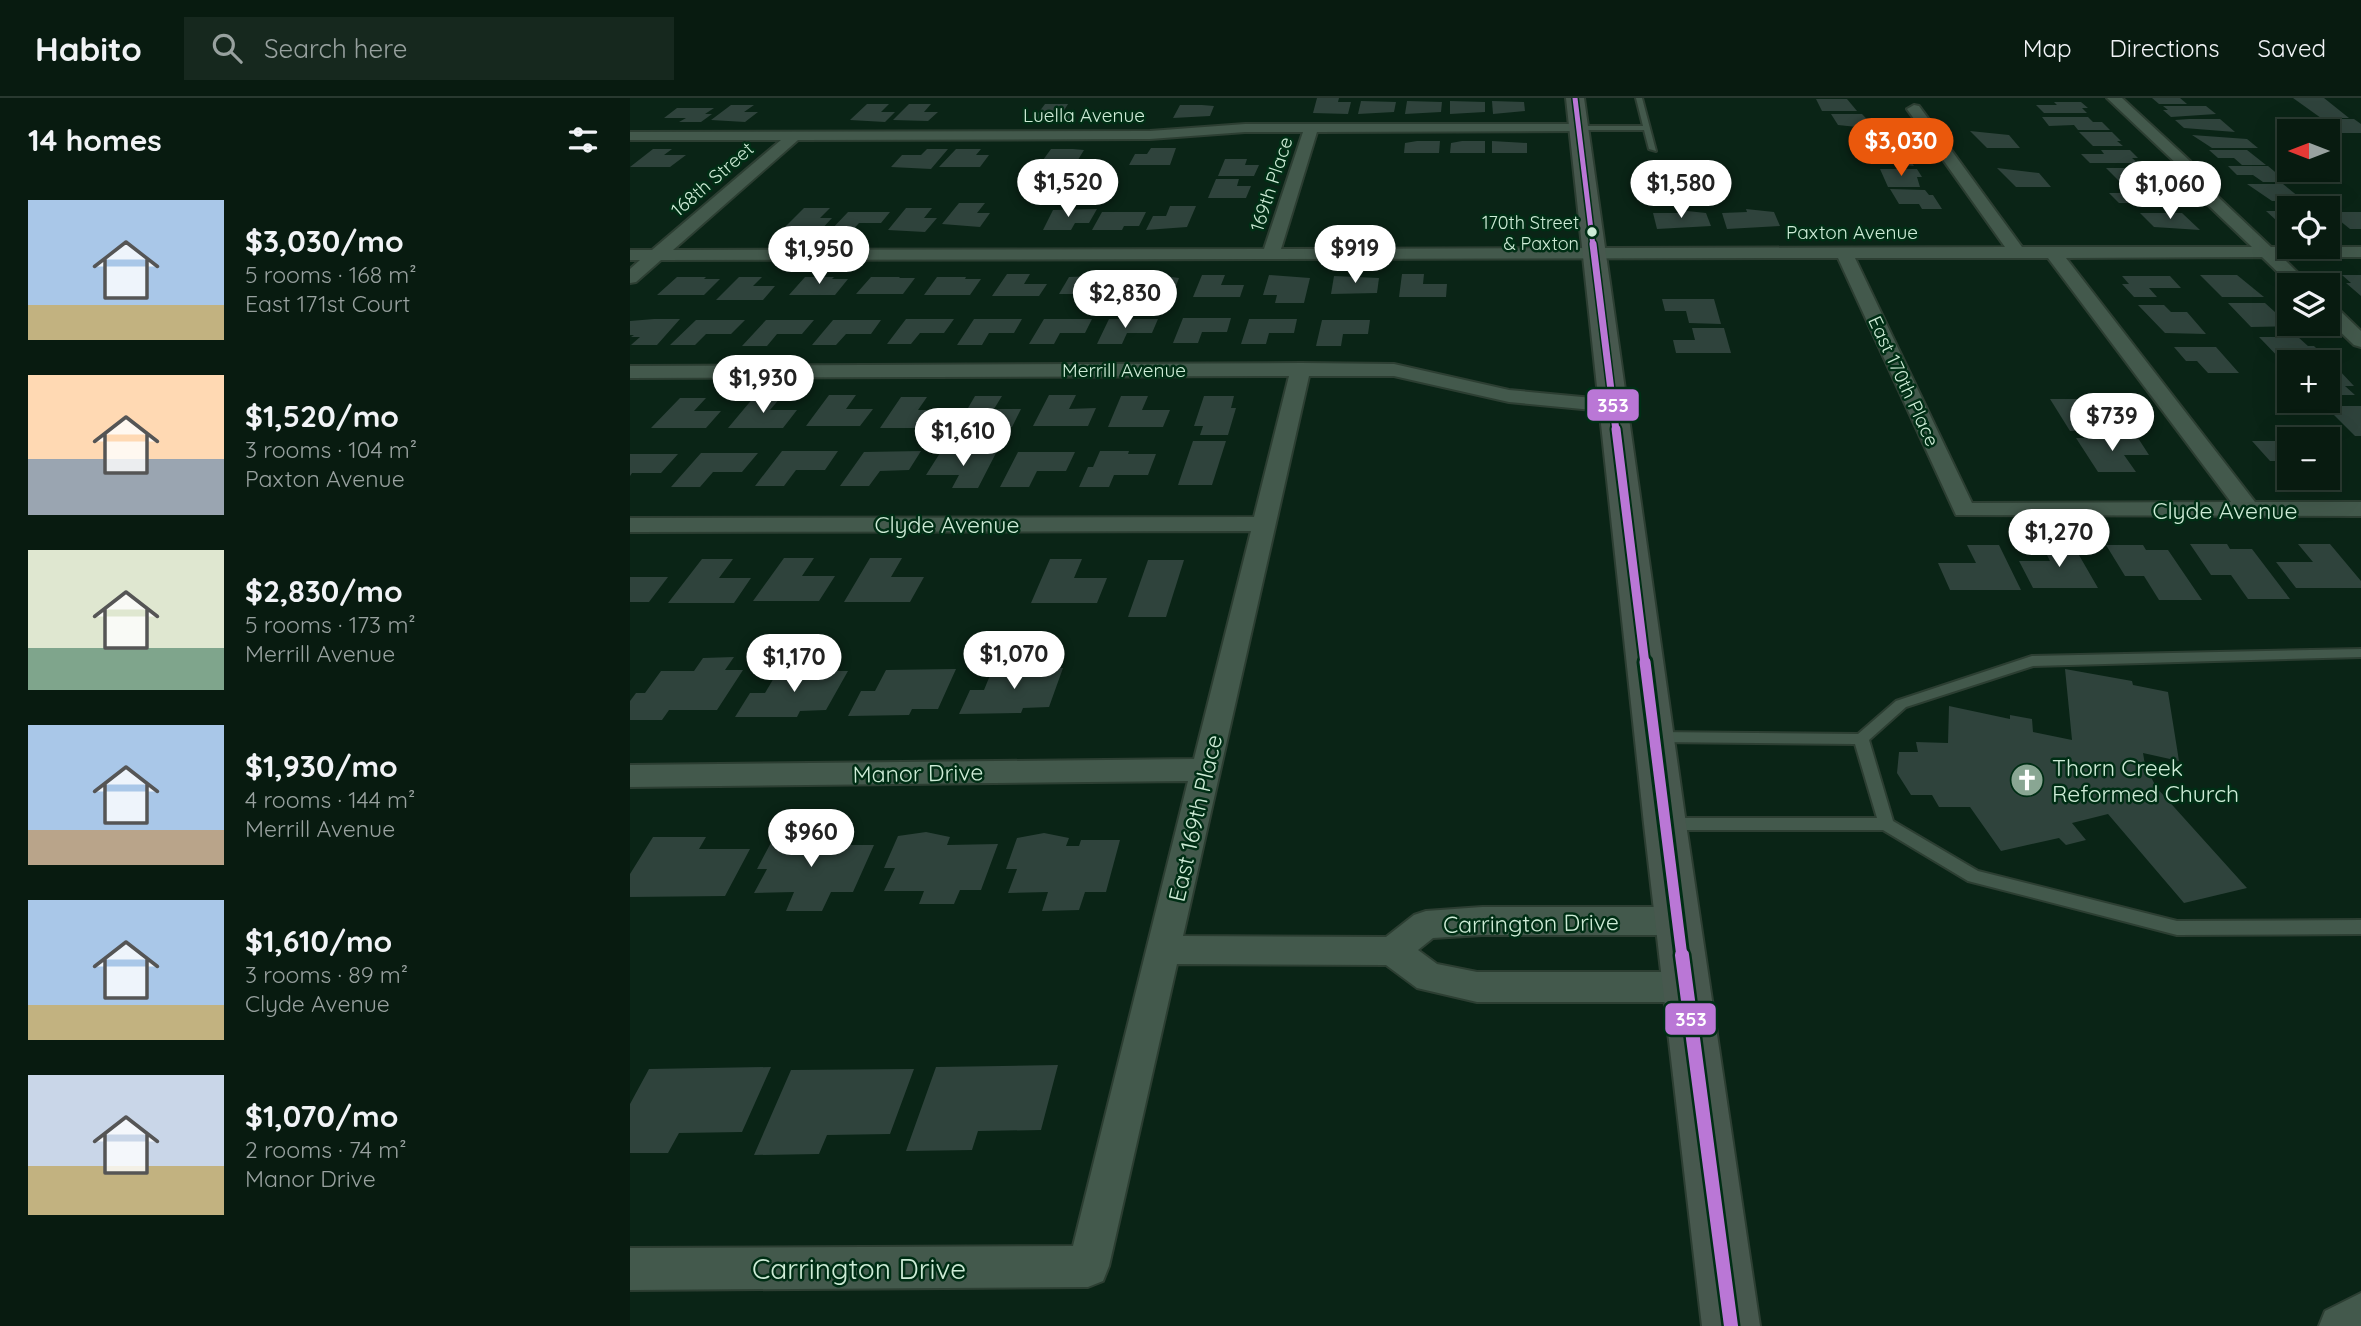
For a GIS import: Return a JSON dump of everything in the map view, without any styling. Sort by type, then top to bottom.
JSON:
[{"type":"street","points":[[1575,98],[1665,824],[1731,1326]]},
{"type":"street","points":[[2113,98],[2185,164],[2211,199],[2288,273]]},
{"type":"street","points":[[1914,109],[2017,252]]},
{"type":"street","name":"Luella Avenue","points":[[630,136],[1150,135],[1245,128],[1579,128]]},
{"type":"street","name":"169th Place","points":[[1271,252],[1311,128]]},
{"type":"street","name":"168th Street","points":[[630,278],[795,135]]},
{"type":"street","points":[[2053,252],[2249,510]]},
{"type":"street","name":"Paxton Avenue","points":[[630,255],[2361,252]]},
{"type":"street","name":"East 170th Place","points":[[1844,253],[1964,510]]},
{"type":"street","points":[[2340,321],[2361,341]]},
{"type":"street","name":"East 169th Place","points":[[1088,1266],[1301,369]]},
{"type":"street","name":"Merrill Avenue","points":[[630,372],[1394,370],[1429,374],[1491,393],[1536,401],[1614,406]]},
{"type":"street","name":"Clyde Avenue","points":[[1964,510],[2361,509]]},
{"type":"street","name":"Clyde Avenue","points":[[630,525],[1264,524]]},
{"type":"street","name":"Manor Drive","points":[[630,776],[1206,770]]},
{"type":"street","name":"Carrington Drive","points":[[1392,951],[1426,925],[1482,921],[1678,921]]},
{"type":"street","points":[[1163,950],[1392,951],[1430,977],[1477,987],[1687,987]]},
{"type":"street","name":"Carrington Drive","points":[[630,1269],[1088,1266]]},
{"type":"street","points":[[2340,1326],[2361,1314]]},
{"type":"lane","points":[[1639,98],[1653,149]]},
{"type":"lane","points":[[1579,128],[1647,128]]},
{"type":"lane","points":[[1654,737],[1861,739],[1901,704],[2032,661],[2361,653]]},
{"type":"lane","points":[[1861,739],[1886,824]]},
{"type":"lane","points":[[1665,824],[1886,824],[1974,876],[2178,928],[2361,928]]},
{"type":"building","points":[[1317,98],[1339,98],[1338,102],[1351,102],[1348,114],[1313,113]]},
{"type":"building","points":[[2152,98],[2180,98],[2187,104],[2159,104]]},
{"type":"building","points":[[2293,98],[2324,98],[2349,118],[2321,118]]},
{"type":"building","points":[[1816,99],[1847,99],[1857,111],[1822,111]]},
{"type":"building","points":[[1361,101],[1396,102],[1394,112],[1358,114]]},
{"type":"building","points":[[1407,101],[1442,102],[1441,112],[1405,114]]},
{"type":"building","points":[[1450,101],[1485,102],[1485,112],[1450,114]]},
{"type":"building","points":[[1492,101],[1524,102],[1525,111],[1493,114]]},
{"type":"building","points":[[2054,102],[2081,102],[2088,108],[2082,108],[2087,113],[2044,113],[2036,105],[2057,105]]},
{"type":"building","points":[[867,104],[889,104],[881,112],[895,112],[885,122],[850,120]]},
{"type":"building","points":[[909,104],[931,104],[924,112],[938,112],[928,121],[893,120]]},
{"type":"building","points":[[1045,104],[1068,104],[1063,112],[1075,112],[1069,121],[1033,120]]},
{"type":"building","points":[[731,105],[754,105],[744,112],[758,112],[745,122],[711,120]]},
{"type":"building","points":[[1180,105],[1214,106],[1210,116],[1173,118]]},
{"type":"building","points":[[2163,106],[2206,106],[2216,114],[2171,117],[2163,110],[2168,110]]},
{"type":"building","points":[[677,108],[714,108],[705,114],[712,114],[701,122],[679,122],[686,118],[664,118]]},
{"type":"building","points":[[1831,114],[1862,114],[1876,129],[1838,125]]},
{"type":"building","points":[[2042,117],[2088,117],[2093,122],[2102,122],[2110,130],[2078,130],[2074,125],[2049,126]]},
{"type":"building","points":[[2220,119],[2235,132],[2184,128],[2175,120]]},
{"type":"building","points":[[2340,119],[2354,119],[2361,124],[2361,133],[2341,133]]},
{"type":"building","points":[[1857,131],[1891,132],[1895,138],[1891,138],[1893,147],[1864,147]]},
{"type":"building","points":[[1970,131],[2009,135],[2020,148],[1987,148]]},
{"type":"building","points":[[2079,132],[2112,132],[2123,146],[2093,146]]},
{"type":"building","points":[[2192,135],[2247,139],[2258,148],[2212,148]]},
{"type":"building","points":[[1440,141],[1439,153],[1404,153],[1405,143]]},
{"type":"building","points":[[1485,141],[1485,153],[1450,153],[1451,143]]},
{"type":"building","points":[[1492,141],[1527,143],[1527,153],[1492,153]]},
{"type":"building","points":[[1151,148],[1176,148],[1170,165],[1129,165],[1135,154],[1147,154]]},
{"type":"building","points":[[653,149],[672,149],[664,155],[686,155],[670,167],[630,167]]},
{"type":"building","points":[[927,149],[948,149],[931,169],[891,167],[902,155],[921,155]]},
{"type":"building","points":[[956,149],[981,149],[976,155],[989,155],[980,167],[939,167]]},
{"type":"building","points":[[1051,149],[1084,150],[1073,168],[1048,168],[1054,160],[1043,160]]},
{"type":"building","points":[[1866,149],[1899,149],[1914,166],[1873,162]]},
{"type":"building","points":[[2101,150],[2130,150],[2138,158],[2132,158],[2138,163],[2090,163],[2081,154],[2104,154]]},
{"type":"building","points":[[2209,150],[2247,150],[2266,165],[2242,165],[2234,158],[2218,158]]},
{"type":"building","points":[[1225,159],[1247,159],[1245,165],[1259,165],[1254,176],[1218,176]]},
{"type":"building","points":[[2228,166],[2268,166],[2277,174],[2277,182],[2263,182],[2253,175],[2237,175]]},
{"type":"building","points":[[1997,168],[2039,173],[2051,187],[2016,187]]},
{"type":"building","points":[[2106,168],[2142,168],[2154,184],[2122,184]]},
{"type":"building","points":[[1880,169],[1917,169],[1922,177],[1917,177],[1920,187],[1888,187]]},
{"type":"building","points":[[1216,179],[1239,179],[1237,186],[1251,186],[1246,198],[1208,198]]},
{"type":"building","points":[[2247,184],[2283,184],[2298,196],[2277,196],[2277,201],[2272,201]]},
{"type":"building","points":[[2129,188],[2160,188],[2169,197],[2163,197],[2169,203],[2119,203],[2109,193],[2133,193]]},
{"type":"building","points":[[1890,189],[1925,190],[1929,195],[1933,195],[1942,209],[1922,209],[1919,204],[1899,204]]},
{"type":"building","points":[[959,203],[985,203],[977,213],[990,213],[980,227],[942,224]]},
{"type":"building","points":[[1170,206],[1196,206],[1187,227],[1146,230],[1153,216],[1166,216]]},
{"type":"building","points":[[804,208],[830,208],[820,218],[832,218],[819,232],[782,230]]},
{"type":"building","points":[[906,208],[932,208],[924,218],[937,218],[925,232],[888,230]]},
{"type":"building","points":[[1097,209],[1089,223],[1075,223],[1071,230],[1043,230],[1053,210]]},
{"type":"building","points":[[1746,209],[1774,212],[1780,226],[1727,229],[1722,213],[1747,212]]},
{"type":"building","points":[[1678,210],[1706,213],[1711,226],[1657,229],[1653,213],[1679,213]]},
{"type":"building","points":[[2266,211],[2277,211],[2277,221]]},
{"type":"building","points":[[848,212],[890,212],[881,223],[859,223],[852,231],[830,231]]},
{"type":"building","points":[[1102,212],[1146,212],[1139,226],[1124,226],[1122,230],[1092,230]]},
{"type":"building","points":[[2340,212],[2361,212],[2361,229],[2350,229],[2340,221]]},
{"type":"building","points":[[2140,213],[2182,213],[2200,230],[2154,227]]},
{"type":"building","points":[[1007,274],[1030,274],[1024,284],[1047,284],[1039,296],[992,296]]},
{"type":"building","points":[[1402,274],[1424,274],[1423,284],[1447,284],[1446,297],[1399,297]]},
{"type":"building","points":[[1202,275],[1225,275],[1221,285],[1244,285],[1240,297],[1193,297]]},
{"type":"building","points":[[1269,275],[1310,278],[1304,303],[1275,303],[1277,295],[1263,295]]},
{"type":"building","points":[[2200,275],[2237,275],[2264,297],[2222,297]]},
{"type":"building","points":[[2342,275],[2361,275],[2361,296],[2346,283],[2351,283]]},
{"type":"building","points":[[1135,276],[1179,278],[1173,294],[1126,294]]},
{"type":"building","points":[[1334,276],[1379,278],[1377,293],[1331,294]]},
{"type":"building","points":[[2122,276],[2170,276],[2181,288],[2149,288],[2157,297],[2134,297],[2122,284],[2129,284]]},
{"type":"building","points":[[677,277],[720,279],[704,295],[657,295]]},
{"type":"building","points":[[739,277],[762,277],[753,286],[775,286],[763,300],[716,300]]},
{"type":"building","points":[[805,277],[848,279],[835,295],[789,295]]},
{"type":"building","points":[[871,277],[915,278],[903,294],[856,294]]},
{"type":"building","points":[[937,277],[981,279],[970,295],[924,295]]},
{"type":"building","points":[[1069,277],[1114,278],[1106,294],[1059,294]]},
{"type":"building","points":[[1662,299],[1714,299],[1721,324],[1689,323],[1686,311],[1665,311]]},
{"type":"building","points":[[2228,303],[2265,303],[2277,312],[2277,326],[2251,327]]},
{"type":"building","points":[[2138,305],[2164,305],[2171,312],[2187,312],[2206,334],[2165,333]]},
{"type":"building","points":[[1183,318],[1231,318],[1227,332],[1202,332],[1198,343],[1173,343]]},
{"type":"building","points":[[680,319],[657,345],[631,345],[640,337],[631,337],[634,335],[630,335],[630,321]]},
{"type":"building","points":[[906,319],[954,319],[944,333],[920,333],[911,344],[887,344]]},
{"type":"building","points":[[974,319],[1022,319],[1014,333],[989,333],[982,345],[957,345]]},
{"type":"building","points":[[1044,319],[1092,319],[1085,333],[1060,333],[1054,344],[1029,344]]},
{"type":"building","points":[[1109,319],[1158,319],[1152,333],[1127,333],[1122,344],[1097,344]]},
{"type":"building","points":[[1249,319],[1297,319],[1294,333],[1269,333],[1266,344],[1241,344]]},
{"type":"building","points":[[696,320],[745,320],[731,334],[706,334],[695,345],[670,345]]},
{"type":"building","points":[[766,320],[814,320],[802,334],[777,334],[767,346],[742,346]]},
{"type":"building","points":[[833,320],[881,320],[871,334],[846,334],[836,345],[812,345]]},
{"type":"building","points":[[1322,320],[1370,320],[1368,334],[1343,334],[1341,346],[1316,346]]},
{"type":"building","points":[[1692,328],[1724,328],[1731,353],[1676,353],[1673,340],[1695,340]]},
{"type":"building","points":[[2259,337],[2298,337],[2318,350],[2277,350],[2277,356]]},
{"type":"building","points":[[2174,347],[2216,347],[2239,373],[2208,373],[2197,361],[2186,361]]},
{"type":"building","points":[[2340,371],[2354,386],[2345,386],[2355,395],[2340,395]]},
{"type":"building","points":[[829,395],[856,395],[846,409],[873,409],[860,426],[806,426]]},
{"type":"building","points":[[1049,395],[1076,395],[1069,409],[1096,408],[1088,426],[1033,426]]},
{"type":"building","points":[[975,396],[1002,396],[994,409],[1021,409],[1012,427],[957,427]]},
{"type":"building","points":[[1121,396],[1148,396],[1142,410],[1170,410],[1163,427],[1108,427]]},
{"type":"building","points":[[1204,396],[1234,396],[1231,408],[1236,408],[1228,435],[1200,435],[1203,426],[1194,426]]},
{"type":"building","points":[[754,397],[781,397],[770,410],[797,410],[783,428],[728,428]]},
{"type":"building","points":[[901,397],[927,397],[918,410],[946,410],[935,428],[880,428]]},
{"type":"building","points":[[680,398],[706,398],[694,411],[721,411],[706,428],[651,428]]},
{"type":"building","points":[[2050,399],[2085,399],[2096,415],[2120,415],[2131,431],[2070,431]]},
{"type":"building","points":[[2340,406],[2361,406],[2361,436],[2355,436],[2332,413],[2340,413]]},
{"type":"building","points":[[2076,438],[2138,438],[2149,455],[2124,455],[2136,472],[2098,472]]},
{"type":"building","points":[[1193,441],[1226,441],[1212,485],[1178,485]]},
{"type":"building","points":[[2252,441],[2277,441],[2277,462],[2270,461]]},
{"type":"building","points":[[782,451],[838,451],[825,470],[796,470],[784,486],[755,486]]},
{"type":"building","points":[[921,451],[909,470],[880,471],[869,486],[840,486],[864,452]]},
{"type":"building","points":[[1100,451],[1156,454],[1148,475],[1114,475],[1109,487],[1079,487],[1088,467],[1093,467]]},
{"type":"building","points":[[1018,452],[1075,452],[1066,471],[1037,471],[1029,487],[1000,487]]},
{"type":"building","points":[[701,453],[758,453],[742,472],[713,472],[700,487],[671,487]]},
{"type":"building","points":[[940,453],[996,453],[978,488],[952,488],[959,475],[926,475]]},
{"type":"building","points":[[630,454],[678,454],[661,473],[632,473],[630,476]]},
{"type":"building","points":[[2041,543],[2072,543],[2098,588],[2033,588],[2019,561],[2050,561]]},
{"type":"building","points":[[2190,544],[2227,544],[2230,549],[2252,549],[2290,599],[2248,599],[2231,575],[2211,575]]},
{"type":"building","points":[[2298,544],[2330,544],[2361,581],[2361,588],[2296,588],[2276,562],[2313,562]]},
{"type":"building","points":[[1967,545],[1999,545],[2021,590],[1950,590],[1938,563],[1976,563]]},
{"type":"building","points":[[2106,545],[2143,545],[2146,550],[2168,550],[2202,600],[2159,600],[2144,576],[2125,576]]},
{"type":"building","points":[[784,558],[814,558],[802,576],[835,576],[819,601],[753,601]]},
{"type":"building","points":[[870,558],[902,558],[891,577],[924,577],[910,602],[844,602]]},
{"type":"building","points":[[702,559],[733,559],[719,578],[751,578],[734,603],[668,603]]},
{"type":"building","points":[[1050,559],[1082,559],[1074,578],[1107,578],[1097,603],[1031,603]]},
{"type":"building","points":[[1148,560],[1184,560],[1166,617],[1128,617]]},
{"type":"building","points":[[630,577],[668,577],[649,602],[630,602]]},
{"type":"building","points":[[734,657],[725,670],[743,670],[717,710],[669,710],[662,720],[630,720],[630,701],[636,693],[645,693],[661,671],[694,671],[703,658]]},
{"type":"building","points":[[993,668],[1063,668],[1049,707],[1023,708],[1021,713],[959,714],[970,690],[984,690]]},
{"type":"building","points":[[956,669],[938,709],[912,709],[909,715],[848,716],[861,691],[875,691],[886,670]]},
{"type":"building","name":"Thorn Creek Reformed Church","points":[[2065,669],[2132,681],[2133,685],[2168,692],[2179,761],[2143,753],[2145,765],[2156,787],[2247,888],[2184,903],[2108,814],[2072,823],[2086,840],[2066,845],[2059,838],[2001,851],[1970,807],[1939,807],[1932,795],[1911,795],[1897,773],[1899,752],[1918,752],[1916,742],[1948,743],[1949,706],[2010,719],[2010,715],[2032,719],[2033,732],[2072,740]]},
{"type":"building","points":[[778,671],[848,671],[826,710],[800,711],[797,717],[735,717],[750,693],[765,693]]},
{"type":"building","points":[[802,832],[826,838],[822,845],[874,845],[853,892],[831,892],[822,911],[786,911],[794,892],[754,893],[767,869],[757,869],[774,837]]},
{"type":"building","points":[[926,832],[950,837],[947,845],[998,844],[981,890],[960,890],[954,904],[919,904],[924,891],[884,891],[895,868],[884,868],[898,836]]},
{"type":"building","points":[[1044,833],[1069,838],[1066,846],[1079,846],[1081,840],[1120,840],[1106,892],[1085,892],[1079,910],[1042,911],[1048,892],[1008,893],[1017,869],[1006,869],[1017,838]]},
{"type":"building","points":[[653,837],[706,837],[699,849],[750,849],[725,896],[630,897],[630,874]]},
{"type":"building","points":[[1058,1065],[1041,1130],[978,1131],[972,1150],[906,1151],[936,1067]]},
{"type":"building","points":[[771,1067],[742,1132],[679,1133],[668,1153],[630,1153],[630,1104],[649,1069]]},
{"type":"building","points":[[914,1069],[890,1134],[827,1135],[819,1154],[754,1155],[791,1070]]},
{"type":"transit line","name":"353","points":[[1575,98],[1665,824],[1731,1326]]},
{"type":"place","name":"170th Street & Paxton","points":[[1592,232]]},
{"type":"place","name":"Thorn Creek Reformed Church","points":[[2027,780]]}]
